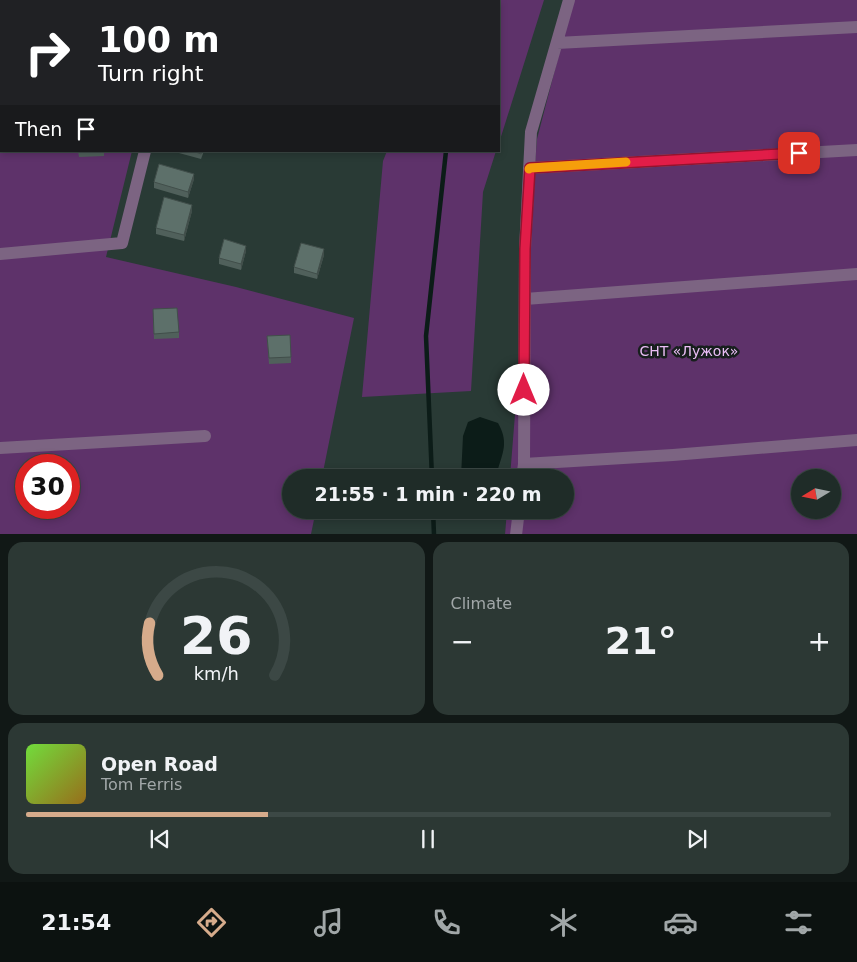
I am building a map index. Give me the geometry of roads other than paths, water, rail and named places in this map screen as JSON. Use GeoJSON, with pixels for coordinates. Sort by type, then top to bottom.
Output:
{"type":"FeatureCollection","features":[{"type":"Feature","properties":{"kind":"street"},"geometry":{"type":"LineString","coordinates":[[523,469],[525,249],[531,132],[569,0]]}},
{"type":"Feature","properties":{"kind":"street"},"geometry":{"type":"LineString","coordinates":[[557,43],[857,27]]}},
{"type":"Feature","properties":{"kind":"street"},"geometry":{"type":"LineString","coordinates":[[530,168],[857,150]]}},
{"type":"Feature","properties":{"kind":"street"},"geometry":{"type":"LineString","coordinates":[[0,254],[122,243],[146,152]]}},
{"type":"Feature","properties":{"kind":"street"},"geometry":{"type":"LineString","coordinates":[[525,299],[857,274]]}},
{"type":"Feature","properties":{"kind":"street"},"geometry":{"type":"LineString","coordinates":[[0,448],[205,436]]}},
{"type":"Feature","properties":{"kind":"street"},"geometry":{"type":"LineString","coordinates":[[524,464],[673,455],[857,440]]}},
{"type":"Feature","properties":{"kind":"street"},"geometry":{"type":"LineString","coordinates":[[516,534],[518,519]]}},
{"type":"Feature","properties":{"kind":"waterway"},"geometry":{"type":"LineString","coordinates":[[432,469],[426,336],[446,152]]}},
{"type":"Feature","properties":{"kind":"waterway"},"geometry":{"type":"LineString","coordinates":[[433,519],[434,534]]}},
{"type":"Feature","properties":{"kind":"park label","name":"СНТ «Лужок»"},"geometry":{"type":"Point","coordinates":[689,351]}}]}
